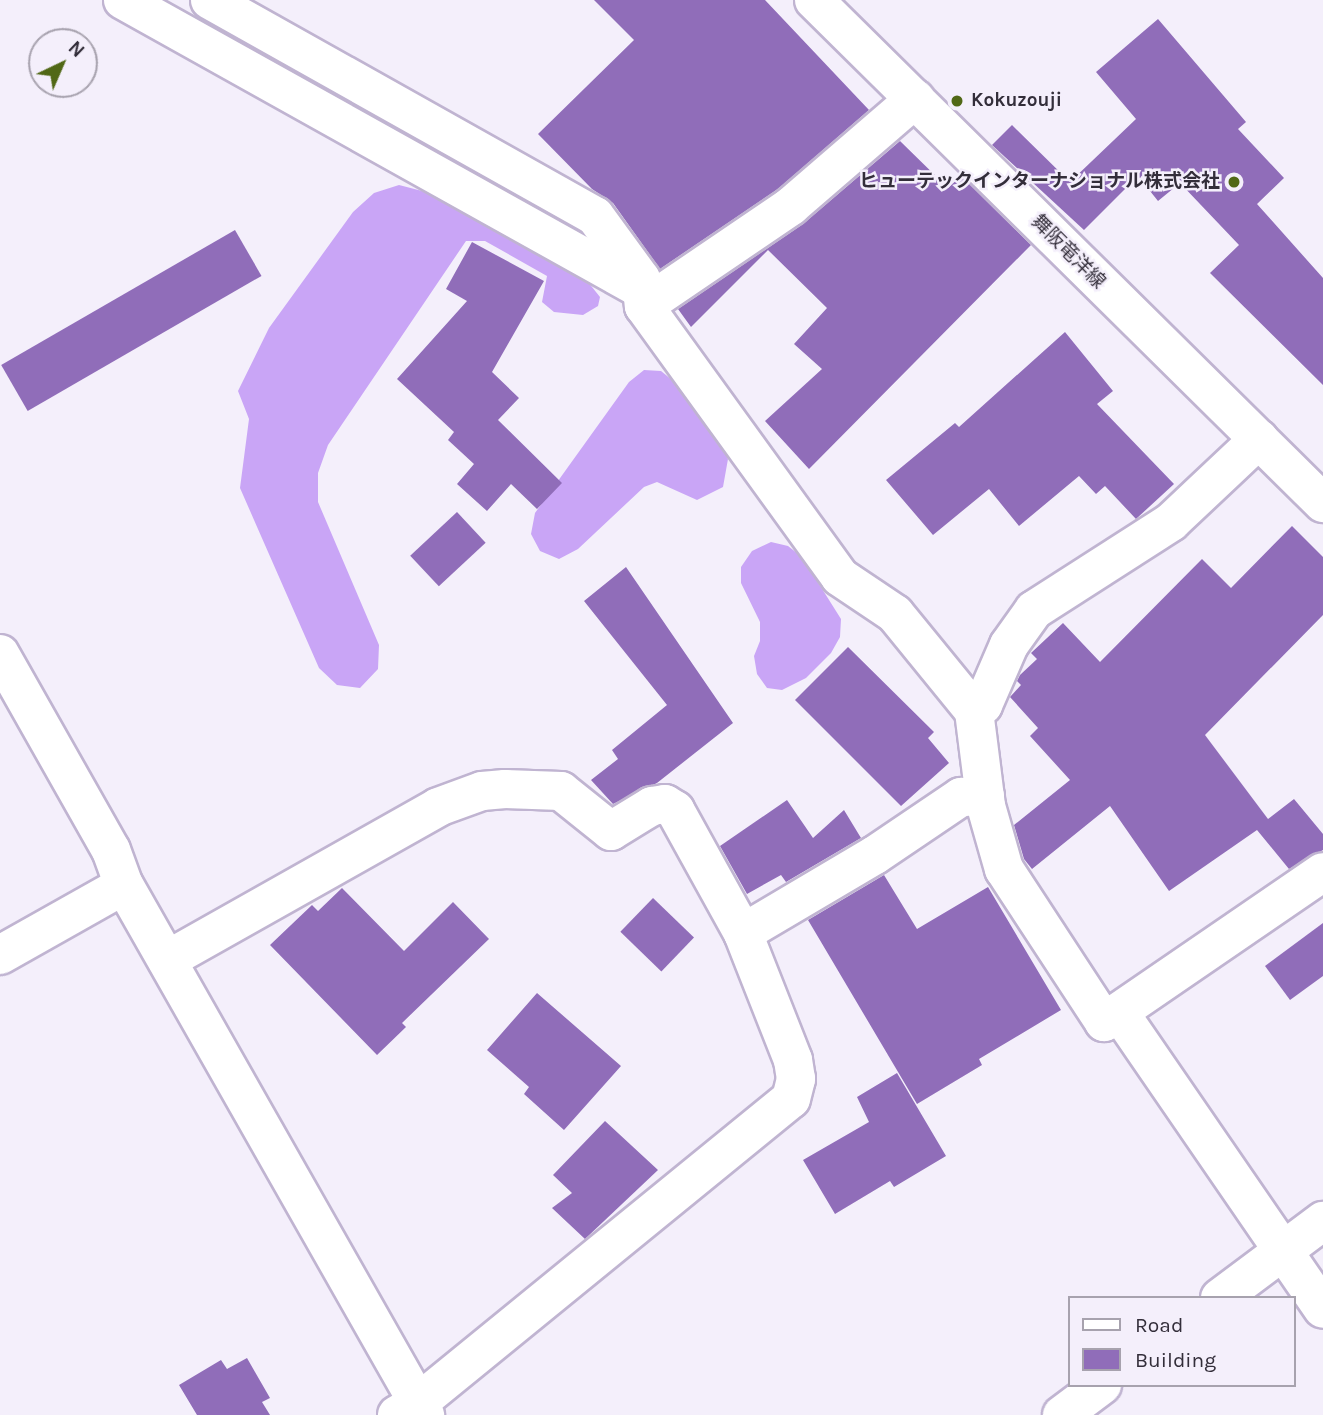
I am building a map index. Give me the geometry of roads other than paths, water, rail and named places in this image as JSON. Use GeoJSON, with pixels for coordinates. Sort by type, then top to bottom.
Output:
{"type":"FeatureCollection","features":[{"type":"Feature","properties":{"kind":"street"},"geometry":{"type":"LineString","coordinates":[[123,0],[642,298],[840,577],[895,614],[974,711],[992,838],[1019,897],[1104,1022],[1323,872]]}},
{"type":"Feature","properties":{"kind":"street"},"geometry":{"type":"LineString","coordinates":[[210,0],[595,216],[641,279],[642,298]]}},
{"type":"Feature","properties":{"kind":"street","name":"舞阪竜洋線"},"geometry":{"type":"LineString","coordinates":[[814,0],[1323,503]]}},
{"type":"Feature","properties":{"kind":"street"},"geometry":{"type":"LineString","coordinates":[[642,298],[791,206],[890,126],[915,99]]}},
{"type":"Feature","properties":{"kind":"street"},"geometry":{"type":"LineString","coordinates":[[974,711],[983,705],[1009,645],[1034,610],[1171,522],[1259,439]]}},
{"type":"Feature","properties":{"kind":"street"},"geometry":{"type":"LineString","coordinates":[[0,654],[111,850],[124,885],[413,1411],[791,1099],[796,1079],[793,1060],[743,933],[675,810],[665,804],[652,806],[611,831],[561,791],[482,791],[438,807],[167,960]]}},
{"type":"Feature","properties":{"kind":"street"},"geometry":{"type":"LineString","coordinates":[[743,933],[961,797],[985,796]]}},
{"type":"Feature","properties":{"kind":"street"},"geometry":{"type":"LineString","coordinates":[[0,955],[124,885]]}},
{"type":"Feature","properties":{"kind":"street"},"geometry":{"type":"LineString","coordinates":[[1119,1012],[1323,1309]]}},
{"type":"Feature","properties":{"kind":"street"},"geometry":{"type":"LineString","coordinates":[[1223,1296],[1323,1221]]}},
{"type":"Feature","properties":{"kind":"street"},"geometry":{"type":"LineString","coordinates":[[1062,1415],[1099,1387]]}},
{"type":"Feature","properties":{"kind":"place","name":"Kokuzouji"},"geometry":{"type":"Point","coordinates":[957,101]}},
{"type":"Feature","properties":{"kind":"place","name":"ヒューテックインターナショナル株式会社"},"geometry":{"type":"Point","coordinates":[1234,182]}}]}
